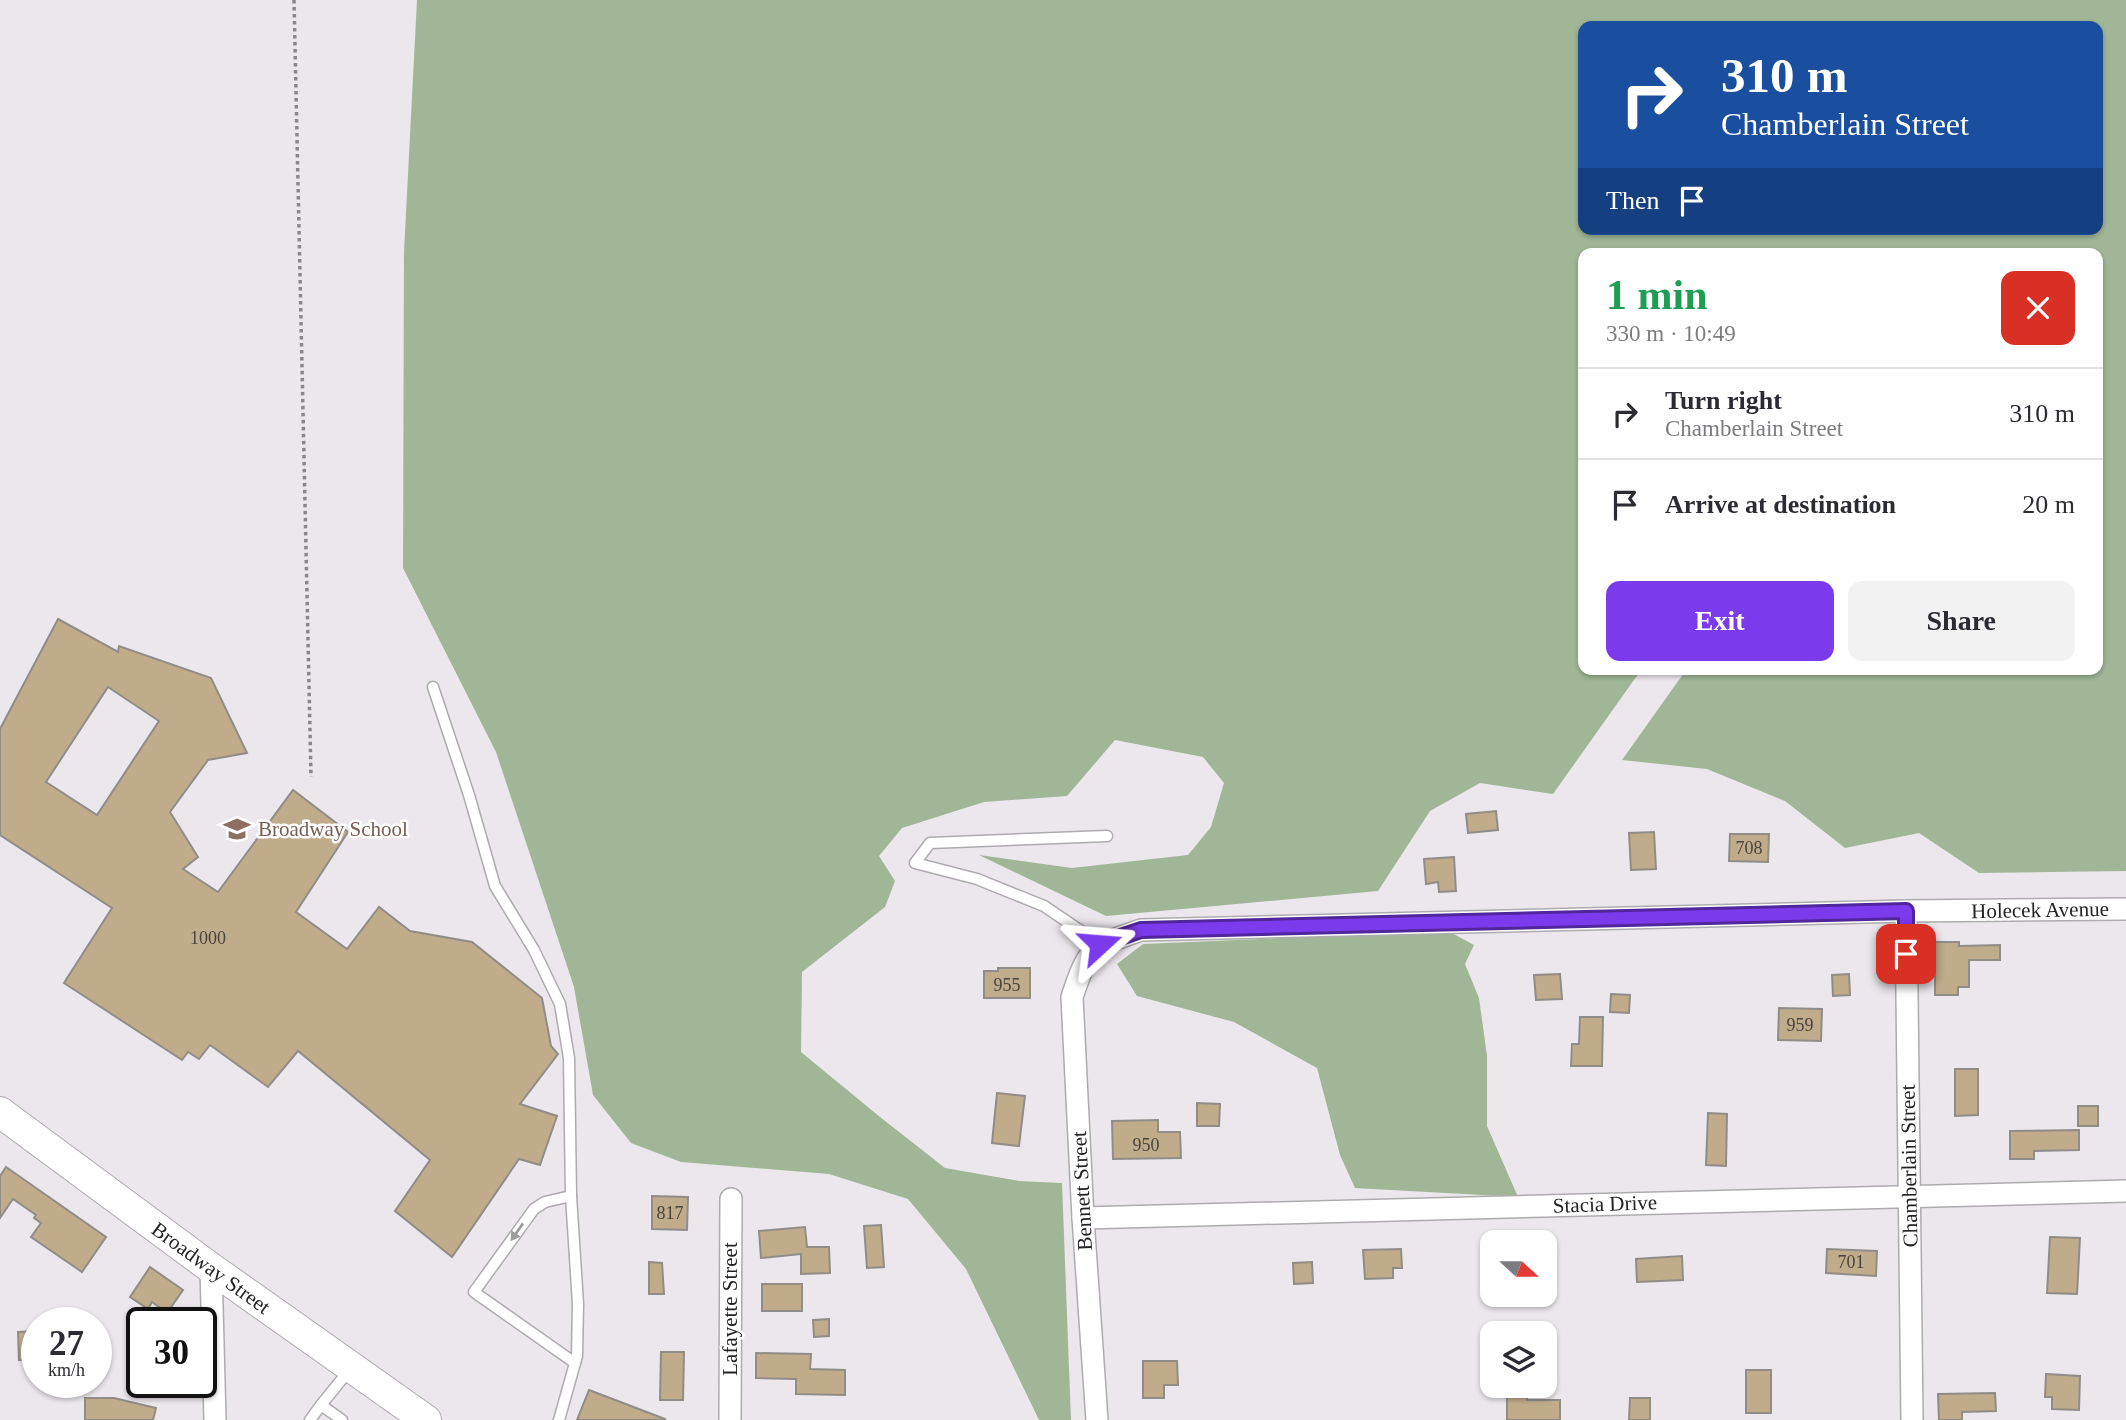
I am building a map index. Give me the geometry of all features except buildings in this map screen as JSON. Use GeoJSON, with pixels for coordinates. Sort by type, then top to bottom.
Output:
{"type":"FeatureCollection","features":[{"type":"Feature","properties":{"kind":"street","name":"Holecek Avenue"},"geometry":{"type":"LineString","coordinates":[[1100,944],[1141,930],[1906,911],[2126,909]]}},
{"type":"Feature","properties":{"kind":"street","name":"Chamberlain Street"},"geometry":{"type":"LineString","coordinates":[[1906,911],[1912,1420]]}},
{"type":"Feature","properties":{"kind":"street","name":"Bennett Street"},"geometry":{"type":"LineString","coordinates":[[1097,1420],[1072,997],[1083,964],[1100,944]]}},
{"type":"Feature","properties":{"kind":"street","name":"Broadway Street"},"geometry":{"type":"LineString","coordinates":[[0,1112],[211,1268],[426,1420]]}},
{"type":"Feature","properties":{"kind":"street","name":"Stacia Drive"},"geometry":{"type":"LineString","coordinates":[[1083,1218],[2126,1191]]}},
{"type":"Feature","properties":{"kind":"street","name":"Lafayette Street"},"geometry":{"type":"LineString","coordinates":[[730,1420],[731,1199]]}},
{"type":"Feature","properties":{"kind":"street"},"geometry":{"type":"LineString","coordinates":[[211,1268],[215,1420]]}},
{"type":"Feature","properties":{"kind":"lane"},"geometry":{"type":"LineString","coordinates":[[433,687],[469,795],[495,886],[534,950],[560,1004],[569,1058],[571,1196],[578,1304],[575,1363],[559,1420]]}},
{"type":"Feature","properties":{"kind":"lane"},"geometry":{"type":"LineString","coordinates":[[1100,944],[1044,906],[977,879],[915,863],[930,843],[1107,836]]}},
{"type":"Feature","properties":{"kind":"lane"},"geometry":{"type":"LineString","coordinates":[[571,1196],[545,1202],[534,1209],[474,1292],[575,1363]]}},
{"type":"Feature","properties":{"kind":"lane"},"geometry":{"type":"LineString","coordinates":[[310,1420],[351,1368]]}},
{"type":"Feature","properties":{"kind":"lane"},"geometry":{"type":"LineString","coordinates":[[321,1405],[342,1420]]}},
{"type":"Feature","properties":{"kind":"path"},"geometry":{"type":"LineString","coordinates":[[293,0],[310,777]]}},
{"type":"Feature","properties":{"kind":"green space"},"geometry":{"type":"Polygon","coordinates":[[[417,0],[2126,0],[2126,871],[1979,873],[1919,833],[1845,848],[1785,801],[1707,769],[1622,760],[1682,675],[2103,675],[2103,248],[1578,248],[1578,675],[1637,675],[1553,794],[1480,783],[1430,811],[1378,891],[1106,916],[979,855],[1072,868],[1188,855],[1211,827],[1224,783],[1203,757],[1115,740],[1067,796],[984,802],[902,828],[879,856],[895,881],[885,907],[802,972],[801,1052],[880,1117],[945,1168],[1019,1181],[1062,1183],[1071,1420],[1039,1420],[966,1269],[908,1199],[829,1174],[681,1162],[631,1143],[593,1095],[574,987],[496,752],[403,568],[404,252],[417,0]]]}},
{"type":"Feature","properties":{"kind":"green space"},"geometry":{"type":"Polygon","coordinates":[[[1448,931],[1474,945],[1465,964],[1479,998],[1487,1056],[1487,1126],[1518,1197],[1355,1188],[1340,1155],[1317,1068],[1234,1022],[1137,996],[1117,964],[1143,944],[1448,931]]]}},
{"type":"Feature","properties":{"kind":"place","name":"Broadway School"},"geometry":{"type":"Point","coordinates":[237,829]}},
{"type":"Feature","properties":{"kind":"route"},"geometry":{"type":"LineString","coordinates":[[1100,944],[1141,930],[1906,911],[1906,954]]}}]}
